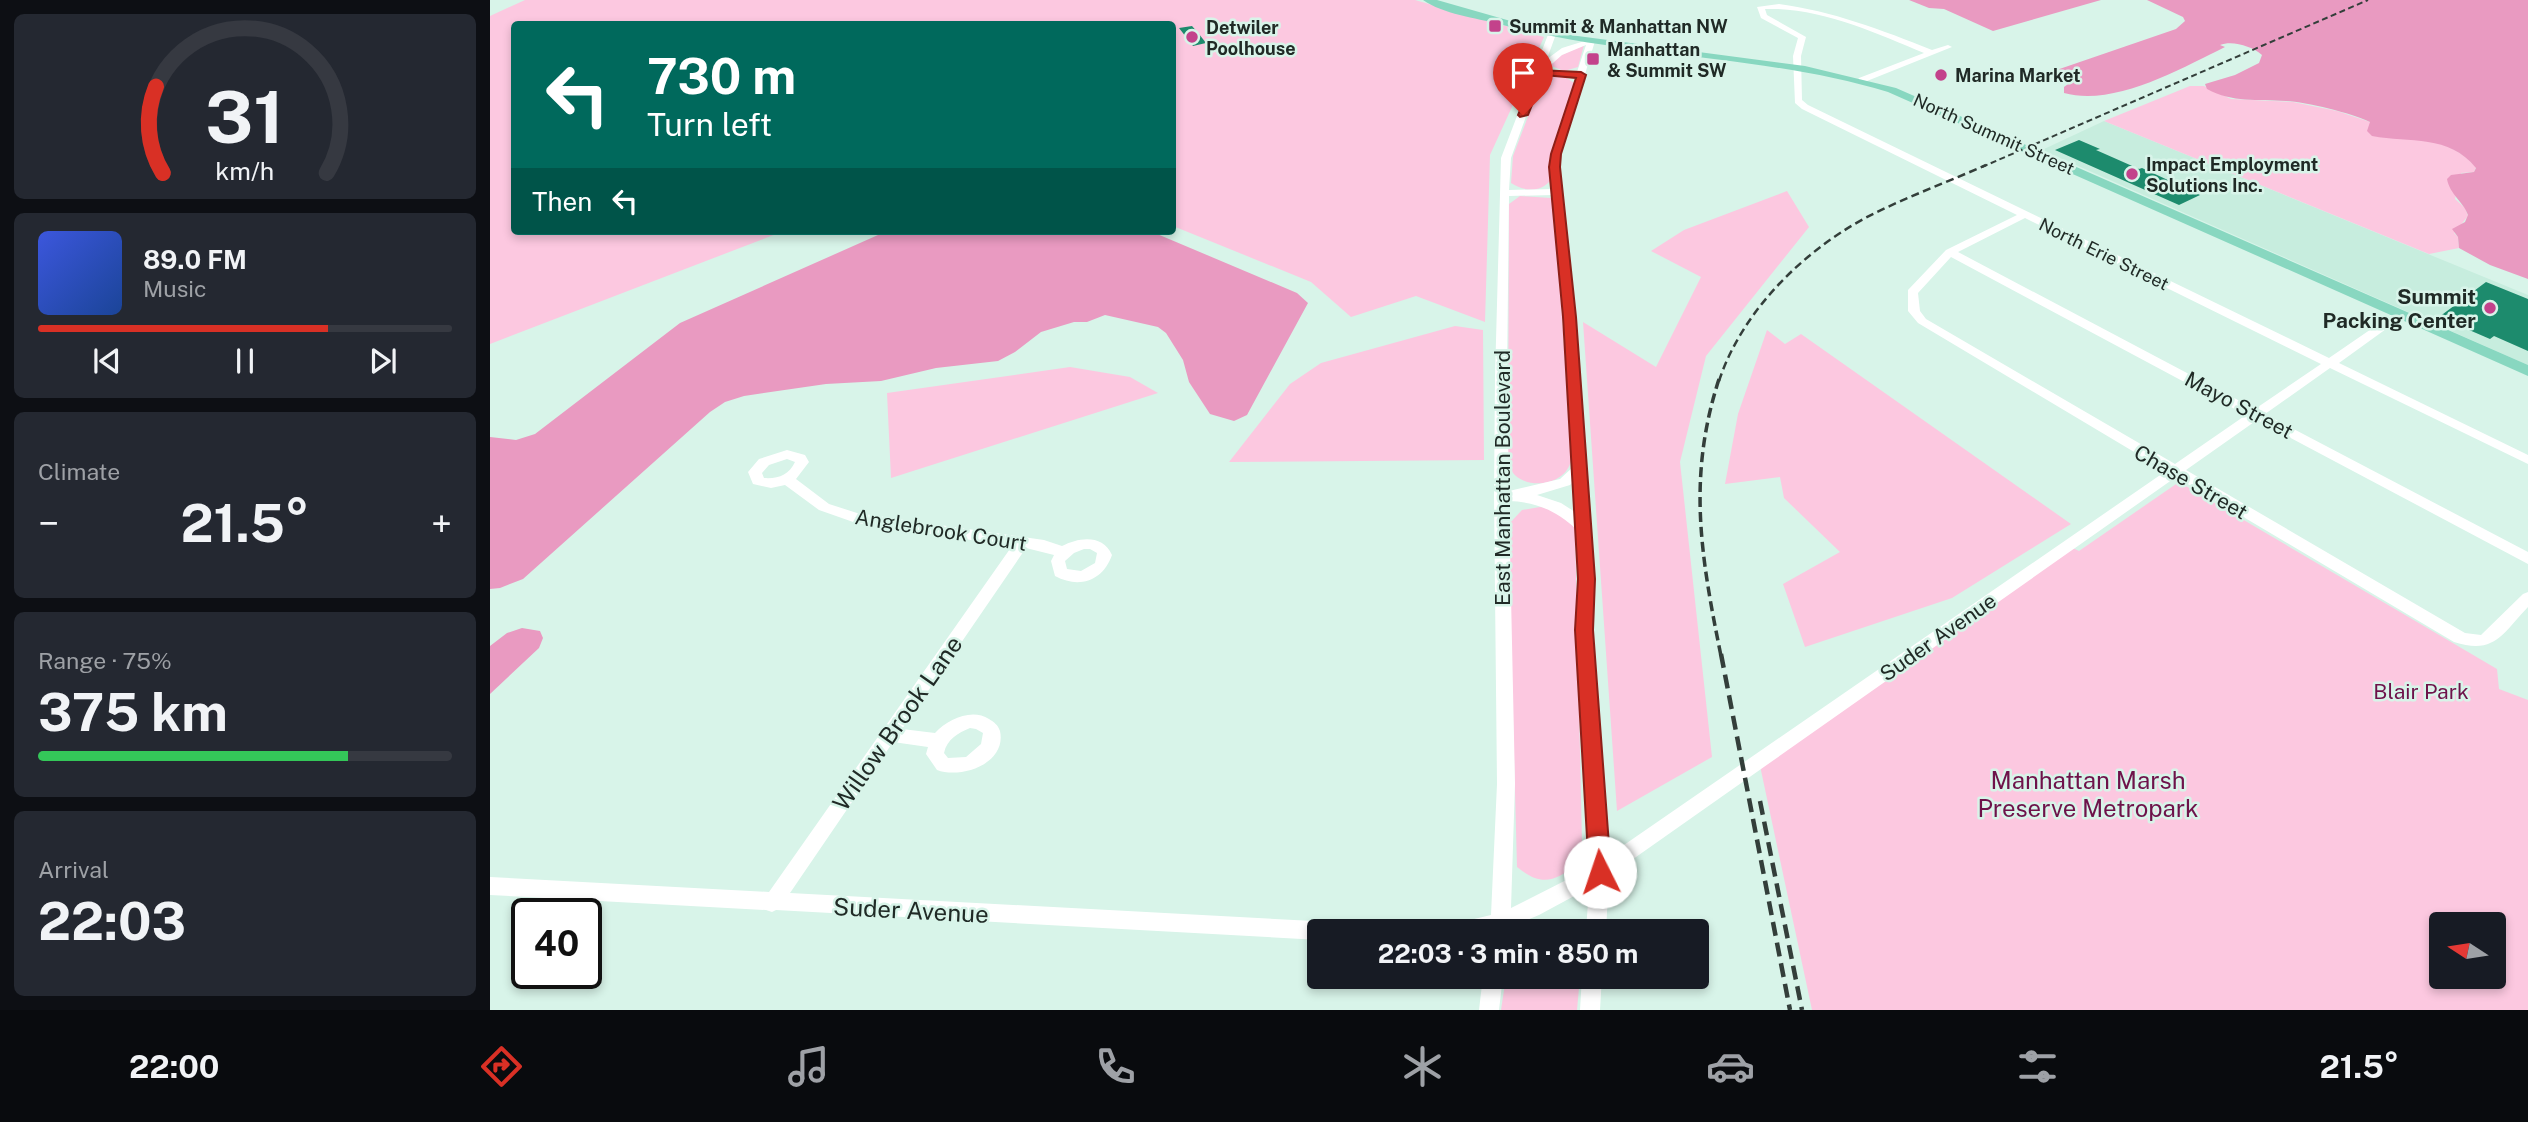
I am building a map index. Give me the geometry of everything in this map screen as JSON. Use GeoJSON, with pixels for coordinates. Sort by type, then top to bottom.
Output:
{"type":"FeatureCollection","features":[{"type":"Feature","properties":{"kind":"main road","name":"North Summit Street"},"geometry":{"type":"LineString","coordinates":[[1429,0],[1489,19],[1552,34],[1798,67],[1861,80],[1917,99],[2528,371]]}},
{"type":"Feature","properties":{"kind":"street","name":"North Erie Street"},"geometry":{"type":"LineString","coordinates":[[1931,53],[1828,10],[1770,5],[1760,7],[1761,13],[1802,37],[1798,67],[1798,101],[1805,107],[2528,460]]}},
{"type":"Feature","properties":{"kind":"street","name":"East Manhattan Boulevard"},"geometry":{"type":"LineString","coordinates":[[1501,919],[1506,742],[1501,310],[1506,158],[1552,34]]}},
{"type":"Feature","properties":{"kind":"street"},"geometry":{"type":"LineString","coordinates":[[1540,72],[1556,54],[1591,41]]}},
{"type":"Feature","properties":{"kind":"street"},"geometry":{"type":"LineString","coordinates":[[1591,41],[1555,159],[1587,579],[1584,630],[1600,872],[1597,919]]}},
{"type":"Feature","properties":{"kind":"street"},"geometry":{"type":"LineString","coordinates":[[1861,80],[1948,47]]}},
{"type":"Feature","properties":{"kind":"street"},"geometry":{"type":"LineString","coordinates":[[1540,72],[1581,75]]}},
{"type":"Feature","properties":{"kind":"street"},"geometry":{"type":"LineString","coordinates":[[1504,193],[1557,192]]}},
{"type":"Feature","properties":{"kind":"street"},"geometry":{"type":"LineString","coordinates":[[1950,252],[2024,215]]}},
{"type":"Feature","properties":{"kind":"street","name":"Chase Street"},"geometry":{"type":"LineString","coordinates":[[1950,252],[1916,286],[1911,298],[1914,311],[1932,328],[2449,632],[2474,642],[2488,639],[2528,598]]}},
{"type":"Feature","properties":{"kind":"street","name":"Mayo Street"},"geometry":{"type":"LineString","coordinates":[[1950,252],[2528,559]]}},
{"type":"Feature","properties":{"kind":"street","name":"Suder Avenue"},"geometry":{"type":"LineString","coordinates":[[1513,919],[1600,872],[2400,314]]}},
{"type":"Feature","properties":{"kind":"street"},"geometry":{"type":"LineString","coordinates":[[1502,496],[1520,495],[1565,482],[1579,469]]}},
{"type":"Feature","properties":{"kind":"street","name":"Anglebrook Court"},"geometry":{"type":"LineString","coordinates":[[787,479],[824,507],[856,518],[1022,542],[1050,547],[1064,553]]}},
{"type":"Feature","properties":{"kind":"street"},"geometry":{"type":"LineString","coordinates":[[1520,495],[1569,512],[1583,527]]}},
{"type":"Feature","properties":{"kind":"street","name":"Willow Brook Lane"},"geometry":{"type":"LineString","coordinates":[[772,902],[1022,542]]}},
{"type":"Feature","properties":{"kind":"street"},"geometry":{"type":"LineString","coordinates":[[889,734],[939,741]]}},
{"type":"Feature","properties":{"kind":"street","name":"Suder Avenue"},"geometry":{"type":"LineString","coordinates":[[490,886],[1307,930]]}},
{"type":"Feature","properties":{"kind":"street"},"geometry":{"type":"LineString","coordinates":[[1489,1010],[1491,989]]}},
{"type":"Feature","properties":{"kind":"street"},"geometry":{"type":"LineString","coordinates":[[1590,1010],[1591,989]]}},
{"type":"Feature","properties":{"kind":"shaded area"},"geometry":{"type":"Polygon","coordinates":[[[1909,0],[2101,0],[1993,31],[1944,9],[1929,8],[1909,0]]]}},
{"type":"Feature","properties":{"kind":"shaded area"},"geometry":{"type":"Polygon","coordinates":[[[2147,0],[2528,0],[2528,279],[2490,265],[2459,248],[2458,237],[2452,229],[2465,222],[2468,215],[2447,179],[2451,175],[2474,172],[2476,168],[2454,150],[2428,142],[2372,136],[2367,131],[2370,122],[2329,109],[2295,102],[2245,100],[2207,89],[2205,84],[2235,75],[2259,63],[2262,55],[2247,47],[2230,43],[2220,45],[2225,47],[2167,75],[2146,84],[2104,95],[2064,93],[2064,87],[2075,79],[2054,81],[2042,75],[2176,29],[2185,21],[2183,17],[2147,0]]]}},
{"type":"Feature","properties":{"kind":"shaded area"},"geometry":{"type":"Polygon","coordinates":[[[2104,121],[2528,295],[2528,365],[2042,150],[2104,121]]]}},
{"type":"Feature","properties":{"kind":"shaded area"},"geometry":{"type":"Polygon","coordinates":[[[878,235],[1159,235],[1297,293],[1308,303],[1247,415],[1234,421],[1210,414],[1189,382],[1183,360],[1166,333],[1158,327],[1105,315],[1087,322],[1074,322],[1041,332],[998,361],[936,368],[881,381],[826,384],[744,396],[725,402],[710,412],[523,579],[490,589],[490,437],[516,440],[535,434],[680,323],[878,235]]]}},
{"type":"Feature","properties":{"kind":"shaded area"},"geometry":{"type":"Polygon","coordinates":[[[522,628],[540,631],[543,638],[539,648],[490,694],[490,646],[507,633],[522,628]]]}},
{"type":"Feature","properties":{"kind":"green space"},"geometry":{"type":"Polygon","coordinates":[[[525,0],[1415,0],[1544,37],[1490,155],[1485,322],[1416,296],[1351,317],[1311,282],[1176,227],[1176,21],[511,21],[511,235],[774,235],[490,344],[490,16],[525,0]]]}},
{"type":"Feature","properties":{"kind":"green space"},"geometry":{"type":"Polygon","coordinates":[[[1584,45],[1578,67],[1564,71],[1549,65],[1555,58],[1584,45]]]}},
{"type":"Feature","properties":{"kind":"green space"},"geometry":{"type":"Polygon","coordinates":[[[1550,76],[1565,77],[1574,83],[1549,160],[1550,181],[1536,189],[1521,188],[1511,183],[1513,156],[1541,82],[1550,76]]]}},
{"type":"Feature","properties":{"kind":"green space"},"geometry":{"type":"Polygon","coordinates":[[[2190,86],[2204,86],[2231,99],[2293,102],[2337,111],[2370,122],[2377,137],[2431,141],[2455,150],[2476,167],[2474,172],[2461,173],[2455,199],[2465,208],[2468,216],[2454,233],[2458,237],[2459,248],[2429,254],[2104,121],[2190,86]]]}},
{"type":"Feature","properties":{"kind":"green space"},"geometry":{"type":"Polygon","coordinates":[[[1787,191],[1809,227],[1706,356],[1680,462],[1712,757],[1617,811],[1583,322],[1656,367],[1701,277],[1651,251],[1684,230],[1787,191]]]}},
{"type":"Feature","properties":{"kind":"green space"},"geometry":{"type":"Polygon","coordinates":[[[1520,196],[1551,198],[1556,217],[1571,460],[1560,477],[1540,483],[1520,479],[1508,463],[1509,204],[1520,196]]]}},
{"type":"Feature","properties":{"kind":"green space"},"geometry":{"type":"Polygon","coordinates":[[[1455,326],[1483,330],[1484,460],[1229,462],[1290,384],[1321,363],[1455,326]]]}},
{"type":"Feature","properties":{"kind":"green space"},"geometry":{"type":"Polygon","coordinates":[[[1767,330],[1785,344],[1801,334],[2071,524],[1952,598],[1805,647],[1783,584],[1840,552],[1784,498],[1780,477],[1725,484],[1738,414],[1767,330]]]}},
{"type":"Feature","properties":{"kind":"green space"},"geometry":{"type":"Polygon","coordinates":[[[1070,367],[1130,377],[1158,393],[891,478],[887,393],[1070,367]]]}},
{"type":"Feature","properties":{"kind":"green space","name":"Manhattan Marsh Preserve Metropark"},"geometry":{"type":"Polygon","coordinates":[[[2179,482],[2497,669],[2499,689],[2528,700],[2528,1010],[1812,1010],[1759,761],[2069,546],[2079,551],[2179,482]]]}},
{"type":"Feature","properties":{"kind":"green space"},"geometry":{"type":"Polygon","coordinates":[[[1540,507],[1560,514],[1569,520],[1575,529],[1582,842],[1578,863],[1548,880],[1533,877],[1517,867],[1508,530],[1509,524],[1522,510],[1540,507]]]}},
{"type":"Feature","properties":{"kind":"green space"},"geometry":{"type":"Polygon","coordinates":[[[1504,989],[1579,989],[1577,1010],[1501,1010],[1504,989]]]}},
{"type":"Feature","properties":{"kind":"building","name":"Detwiler Poolhouse"},"geometry":{"type":"Polygon","coordinates":[[[1192,26],[1206,43],[1193,46],[1179,28],[1192,26]]]}},
{"type":"Feature","properties":{"kind":"building","name":"Impact Employment Solutions Inc."},"geometry":{"type":"Polygon","coordinates":[[[2079,140],[2200,195],[2179,205],[2055,150],[2079,140]]]}},
{"type":"Feature","properties":{"kind":"building","name":"Summit Packing Center"},"geometry":{"type":"Polygon","coordinates":[[[2486,282],[2528,299],[2528,351],[2494,336],[2490,339],[2439,317],[2486,282]]]}},
{"type":"Feature","properties":{"kind":"railway"},"geometry":{"type":"LineString","coordinates":[[1982,167],[2368,0]]}},
{"type":"Feature","properties":{"kind":"railway"},"geometry":{"type":"LineString","coordinates":[[1719,381],[1744,328],[1781,282],[1803,261],[1827,242],[1877,212],[1986,165]]}},
{"type":"Feature","properties":{"kind":"railway"},"geometry":{"type":"LineString","coordinates":[[1719,379],[1703,450],[1700,518],[1708,585],[1721,656]]}},
{"type":"Feature","properties":{"kind":"railway"},"geometry":{"type":"LineString","coordinates":[[1721,654],[1790,1010]]}},
{"type":"Feature","properties":{"kind":"railway"},"geometry":{"type":"LineString","coordinates":[[1760,801],[1802,1010]]}},
{"type":"Feature","properties":{"kind":"place","name":"Summit & Manhattan NW"},"geometry":{"type":"Point","coordinates":[1495,26]}},
{"type":"Feature","properties":{"kind":"place","name":"Detwiler Poolhouse"},"geometry":{"type":"Point","coordinates":[1192,37]}},
{"type":"Feature","properties":{"kind":"place","name":"Manhattan & Summit SW"},"geometry":{"type":"Point","coordinates":[1593,59]}},
{"type":"Feature","properties":{"kind":"place","name":"Marina Market"},"geometry":{"type":"Point","coordinates":[1941,75]}},
{"type":"Feature","properties":{"kind":"place","name":"Impact Employment Solutions Inc."},"geometry":{"type":"Point","coordinates":[2132,174]}},
{"type":"Feature","properties":{"kind":"place","name":"Summit Packing Center"},"geometry":{"type":"Point","coordinates":[2490,308]}},
{"type":"Feature","properties":{"kind":"route"},"geometry":{"type":"LineString","coordinates":[[1523,115],[1540,72],[1581,75],[1556,154],[1555,167],[1569,317],[1587,579],[1584,630],[1600,872]]}},
{"type":"Feature","properties":{"kind":"park label","name":"Blair Park"},"geometry":{"type":"Point","coordinates":[2421,691]}}]}
